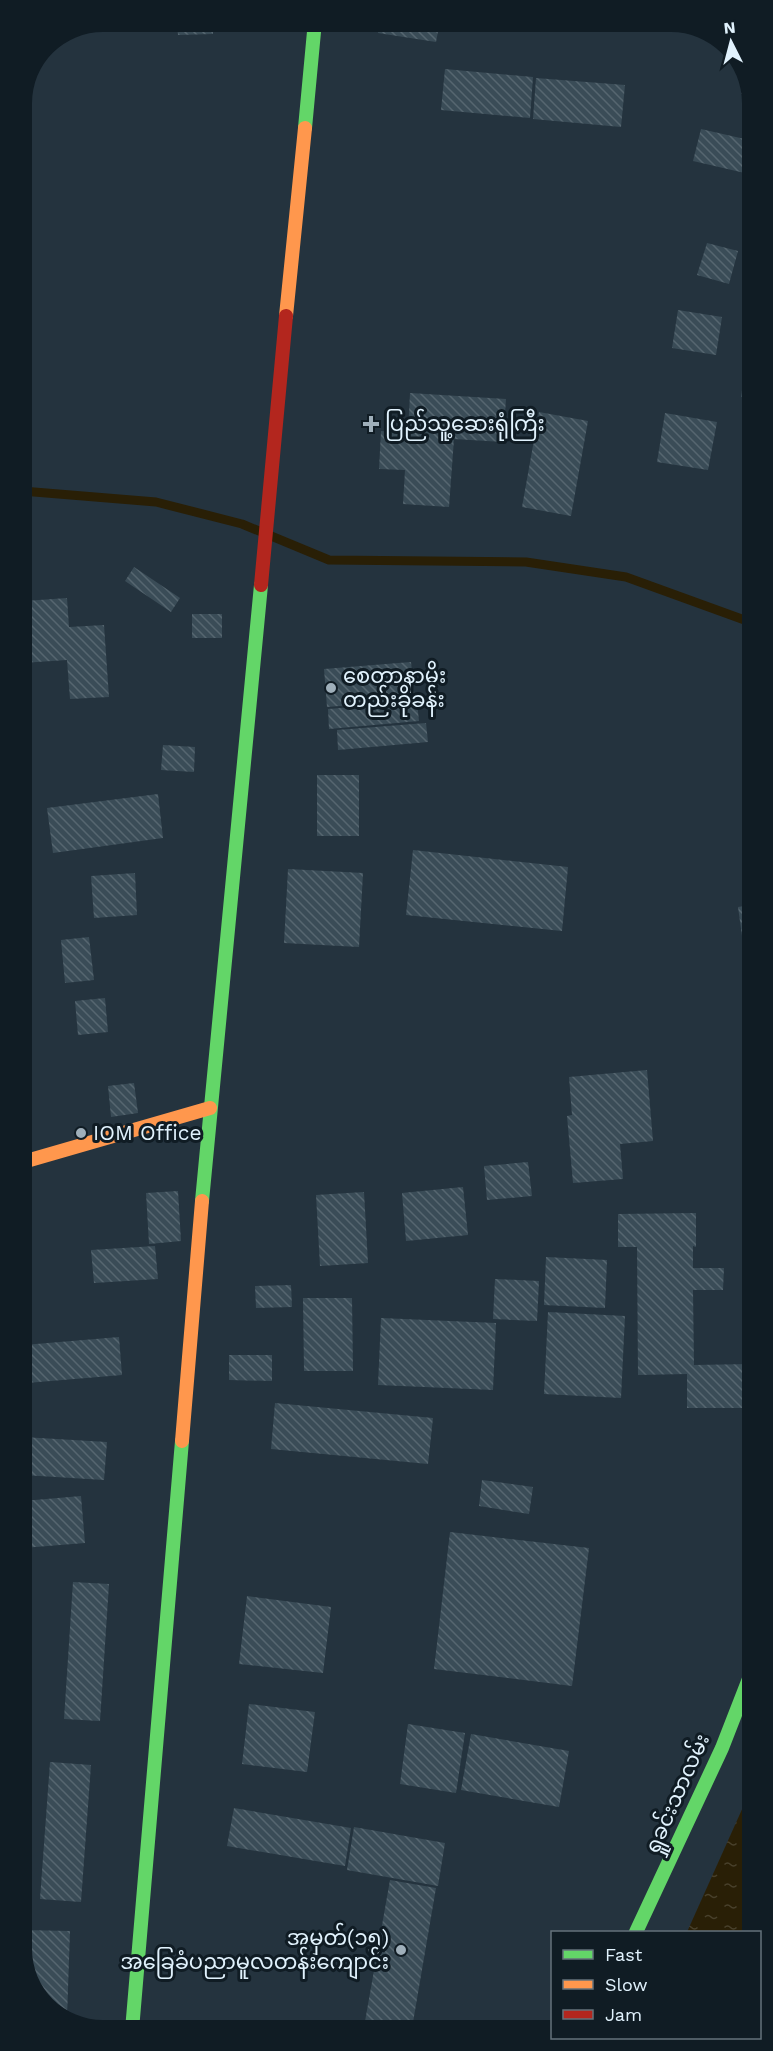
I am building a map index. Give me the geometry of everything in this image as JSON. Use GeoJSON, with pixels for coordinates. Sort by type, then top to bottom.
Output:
{"type":"FeatureCollection","features":[{"type":"Feature","properties":{"kind":"street"},"geometry":{"type":"LineString","coordinates":[[133,2019],[210,1108],[314,32]]}},
{"type":"Feature","properties":{"kind":"street"},"geometry":{"type":"LineString","coordinates":[[32,1159],[210,1108]]}},
{"type":"Feature","properties":{"kind":"street","name":"ရှုခင်းသာလမ်း"},"geometry":{"type":"LineString","coordinates":[[636,1931],[722,1748],[742,1697]]}},
{"type":"Feature","properties":{"kind":"water"},"geometry":{"type":"Polygon","coordinates":[[[742,1809],[742,1931],[687,1931],[742,1809]]]}},
{"type":"Feature","properties":{"kind":"building"},"geometry":{"type":"Polygon","coordinates":[[[178,32],[213,32],[213,34],[178,35],[178,32]]]}},
{"type":"Feature","properties":{"kind":"building"},"geometry":{"type":"Polygon","coordinates":[[[378,32],[438,32],[436,42],[378,32]]]}},
{"type":"Feature","properties":{"kind":"building"},"geometry":{"type":"Polygon","coordinates":[[[445,69],[533,77],[530,118],[441,110],[445,69]]]}},
{"type":"Feature","properties":{"kind":"building"},"geometry":{"type":"Polygon","coordinates":[[[536,78],[625,85],[621,127],[533,119],[536,78]]]}},
{"type":"Feature","properties":{"kind":"building"},"geometry":{"type":"Polygon","coordinates":[[[701,129],[742,138],[742,172],[693,161],[701,129]]]}},
{"type":"Feature","properties":{"kind":"building"},"geometry":{"type":"Polygon","coordinates":[[[707,243],[738,251],[729,284],[697,275],[707,243]]]}},
{"type":"Feature","properties":{"kind":"building"},"geometry":{"type":"Polygon","coordinates":[[[678,310],[722,317],[716,355],[672,348],[678,310]]]}},
{"type":"Feature","properties":{"kind":"building"},"geometry":{"type":"Polygon","coordinates":[[[410,393],[506,399],[503,442],[454,439],[449,507],[403,504],[405,470],[379,469],[381,431],[408,433],[410,393]]]}},
{"type":"Feature","properties":{"kind":"building"},"geometry":{"type":"Polygon","coordinates":[[[539,412],[588,421],[571,516],[522,507],[539,412]]]}},
{"type":"Feature","properties":{"kind":"building"},"geometry":{"type":"Polygon","coordinates":[[[665,413],[717,422],[708,470],[657,462],[665,413]]]}},
{"type":"Feature","properties":{"kind":"building"},"geometry":{"type":"Polygon","coordinates":[[[134,567],[180,598],[171,612],[125,581],[134,567]]]}},
{"type":"Feature","properties":{"kind":"building"},"geometry":{"type":"Polygon","coordinates":[[[67,598],[69,627],[104,625],[109,697],[70,699],[67,660],[32,662],[32,600],[67,598]]]}},
{"type":"Feature","properties":{"kind":"building"},"geometry":{"type":"Polygon","coordinates":[[[192,614],[222,614],[222,638],[192,638],[192,614]]]}},
{"type":"Feature","properties":{"kind":"building"},"geometry":{"type":"Polygon","coordinates":[[[411,662],[415,700],[327,707],[324,669],[411,662]]]}},
{"type":"Feature","properties":{"kind":"building"},"geometry":{"type":"Polygon","coordinates":[[[417,702],[419,721],[329,729],[328,709],[417,702]]]}},
{"type":"Feature","properties":{"kind":"building"},"geometry":{"type":"Polygon","coordinates":[[[426,723],[428,742],[338,750],[337,730],[426,723]]]}},
{"type":"Feature","properties":{"kind":"building"},"geometry":{"type":"Polygon","coordinates":[[[163,745],[195,747],[194,772],[161,770],[163,745]]]}},
{"type":"Feature","properties":{"kind":"building"},"geometry":{"type":"Polygon","coordinates":[[[317,775],[359,775],[359,836],[317,836],[317,775]]]}},
{"type":"Feature","properties":{"kind":"building"},"geometry":{"type":"Polygon","coordinates":[[[158,794],[163,838],[53,853],[47,808],[158,794]]]}},
{"type":"Feature","properties":{"kind":"building"},"geometry":{"type":"Polygon","coordinates":[[[413,850],[568,867],[562,931],[406,915],[413,850]]]}},
{"type":"Feature","properties":{"kind":"building"},"geometry":{"type":"Polygon","coordinates":[[[288,869],[363,873],[359,947],[284,943],[288,869]]]}},
{"type":"Feature","properties":{"kind":"building"},"geometry":{"type":"Polygon","coordinates":[[[135,873],[137,915],[94,918],[91,876],[135,873]]]}},
{"type":"Feature","properties":{"kind":"building"},"geometry":{"type":"Polygon","coordinates":[[[742,906],[742,936],[738,907],[742,906]]]}},
{"type":"Feature","properties":{"kind":"building"},"geometry":{"type":"Polygon","coordinates":[[[89,937],[94,980],[65,983],[61,940],[89,937]]]}},
{"type":"Feature","properties":{"kind":"building"},"geometry":{"type":"Polygon","coordinates":[[[105,998],[108,1032],[78,1035],[75,1001],[105,998]]]}},
{"type":"Feature","properties":{"kind":"building"},"geometry":{"type":"Polygon","coordinates":[[[647,1070],[653,1141],[620,1144],[623,1179],[573,1183],[567,1116],[572,1115],[569,1077],[647,1070]]]}},
{"type":"Feature","properties":{"kind":"building"},"geometry":{"type":"Polygon","coordinates":[[[134,1083],[138,1113],[111,1117],[108,1086],[134,1083]]]}},
{"type":"Feature","properties":{"kind":"building"},"geometry":{"type":"Polygon","coordinates":[[[528,1162],[532,1196],[487,1200],[484,1166],[528,1162]]]}},
{"type":"Feature","properties":{"kind":"building"},"geometry":{"type":"Polygon","coordinates":[[[463,1187],[468,1235],[406,1241],[402,1193],[463,1187]]]}},
{"type":"Feature","properties":{"kind":"building"},"geometry":{"type":"Polygon","coordinates":[[[178,1191],[181,1241],[149,1244],[146,1193],[178,1191]]]}},
{"type":"Feature","properties":{"kind":"building"},"geometry":{"type":"Polygon","coordinates":[[[364,1192],[368,1263],[320,1266],[316,1195],[364,1192]]]}},
{"type":"Feature","properties":{"kind":"building"},"geometry":{"type":"Polygon","coordinates":[[[696,1213],[696,1247],[693,1246],[693,1268],[724,1268],[723,1290],[693,1290],[694,1365],[742,1364],[742,1408],[687,1408],[687,1374],[638,1375],[637,1247],[618,1247],[618,1214],[696,1213]]]}},
{"type":"Feature","properties":{"kind":"building"},"geometry":{"type":"Polygon","coordinates":[[[155,1246],[158,1279],[94,1283],[91,1250],[155,1246]]]}},
{"type":"Feature","properties":{"kind":"building"},"geometry":{"type":"Polygon","coordinates":[[[546,1257],[607,1260],[605,1308],[544,1305],[546,1257]]]}},
{"type":"Feature","properties":{"kind":"building"},"geometry":{"type":"Polygon","coordinates":[[[495,1279],[539,1281],[537,1321],[493,1319],[495,1279]]]}},
{"type":"Feature","properties":{"kind":"building"},"geometry":{"type":"Polygon","coordinates":[[[291,1285],[292,1307],[256,1308],[255,1286],[291,1285]]]}},
{"type":"Feature","properties":{"kind":"building"},"geometry":{"type":"Polygon","coordinates":[[[303,1298],[352,1298],[353,1371],[304,1371],[303,1298]]]}},
{"type":"Feature","properties":{"kind":"building"},"geometry":{"type":"Polygon","coordinates":[[[548,1312],[625,1316],[621,1398],[544,1394],[548,1312]]]}},
{"type":"Feature","properties":{"kind":"building"},"geometry":{"type":"Polygon","coordinates":[[[381,1318],[496,1323],[493,1390],[378,1385],[381,1318]]]}},
{"type":"Feature","properties":{"kind":"building"},"geometry":{"type":"Polygon","coordinates":[[[119,1337],[122,1375],[32,1383],[32,1344],[119,1337]]]}},
{"type":"Feature","properties":{"kind":"building"},"geometry":{"type":"Polygon","coordinates":[[[229,1355],[272,1355],[272,1381],[229,1380],[229,1355]]]}},
{"type":"Feature","properties":{"kind":"building"},"geometry":{"type":"Polygon","coordinates":[[[275,1403],[433,1418],[428,1464],[271,1449],[275,1403]]]}},
{"type":"Feature","properties":{"kind":"building"},"geometry":{"type":"Polygon","coordinates":[[[32,1438],[107,1442],[104,1480],[32,1476],[32,1438]]]}},
{"type":"Feature","properties":{"kind":"building"},"geometry":{"type":"Polygon","coordinates":[[[482,1480],[533,1487],[529,1514],[479,1506],[482,1480]]]}},
{"type":"Feature","properties":{"kind":"building"},"geometry":{"type":"Polygon","coordinates":[[[81,1496],[85,1543],[32,1547],[32,1500],[81,1496]]]}},
{"type":"Feature","properties":{"kind":"building"},"geometry":{"type":"Polygon","coordinates":[[[450,1532],[589,1548],[572,1686],[434,1669],[450,1532]]]}},
{"type":"Feature","properties":{"kind":"building"},"geometry":{"type":"Polygon","coordinates":[[[73,1582],[109,1584],[100,1721],[64,1719],[73,1582]]]}},
{"type":"Feature","properties":{"kind":"building"},"geometry":{"type":"Polygon","coordinates":[[[247,1596],[331,1607],[323,1673],[239,1664],[247,1596]]]}},
{"type":"Feature","properties":{"kind":"building"},"geometry":{"type":"Polygon","coordinates":[[[249,1704],[315,1712],[307,1772],[242,1764],[249,1704]]]}},
{"type":"Feature","properties":{"kind":"building"},"geometry":{"type":"Polygon","coordinates":[[[408,1724],[465,1733],[456,1793],[400,1784],[408,1724]]]}},
{"type":"Feature","properties":{"kind":"building"},"geometry":{"type":"Polygon","coordinates":[[[471,1734],[569,1751],[559,1807],[461,1790],[471,1734]]]}},
{"type":"Feature","properties":{"kind":"building"},"geometry":{"type":"Polygon","coordinates":[[[50,1762],[91,1765],[81,1902],[40,1899],[50,1762]]]}},
{"type":"Feature","properties":{"kind":"building"},"geometry":{"type":"Polygon","coordinates":[[[234,1808],[351,1828],[345,1866],[227,1846],[234,1808]]]}},
{"type":"Feature","properties":{"kind":"building"},"geometry":{"type":"Polygon","coordinates":[[[354,1827],[445,1843],[438,1886],[347,1870],[354,1827]]]}},
{"type":"Feature","properties":{"kind":"building"},"geometry":{"type":"Polygon","coordinates":[[[390,1880],[436,1888],[413,2020],[365,2019],[390,1880]]]}},
{"type":"Feature","properties":{"kind":"building"},"geometry":{"type":"Polygon","coordinates":[[[32,1930],[70,1931],[67,2010],[49,1995],[37,1976],[32,1958],[32,1930]]]}},
{"type":"Feature","properties":{"kind":"waterway"},"geometry":{"type":"LineString","coordinates":[[32,492],[156,502],[242,524],[329,560],[526,562],[626,577],[742,619]]}},
{"type":"Feature","properties":{"kind":"traffic: fast"},"geometry":{"type":"LineString","coordinates":[[305,128],[314,32]]}},
{"type":"Feature","properties":{"kind":"traffic: fast"},"geometry":{"type":"LineString","coordinates":[[202,1201],[261,585]]}},
{"type":"Feature","properties":{"kind":"traffic: fast"},"geometry":{"type":"LineString","coordinates":[[133,2019],[182,1441]]}},
{"type":"Feature","properties":{"kind":"traffic: fast"},"geometry":{"type":"LineString","coordinates":[[636,1931],[722,1748],[742,1697]]}},
{"type":"Feature","properties":{"kind":"traffic: slow"},"geometry":{"type":"LineString","coordinates":[[286,316],[305,128]]}},
{"type":"Feature","properties":{"kind":"traffic: slow"},"geometry":{"type":"LineString","coordinates":[[32,1159],[210,1108]]}},
{"type":"Feature","properties":{"kind":"traffic: slow"},"geometry":{"type":"LineString","coordinates":[[182,1441],[202,1201]]}},
{"type":"Feature","properties":{"kind":"traffic: jam"},"geometry":{"type":"LineString","coordinates":[[261,585],[286,316]]}},
{"type":"Feature","properties":{"kind":"place","name":"ပြည်သူ့ဆေးရုံကြီး"},"geometry":{"type":"Point","coordinates":[371,424]}},
{"type":"Feature","properties":{"kind":"place","name":"စေတာနာမိုး တည်းခိုခန်း"},"geometry":{"type":"Point","coordinates":[331,688]}},
{"type":"Feature","properties":{"kind":"place","name":"IOM Office"},"geometry":{"type":"Point","coordinates":[81,1133]}},
{"type":"Feature","properties":{"kind":"place","name":"အမှတ်(၁၅) အခြေခံပညာမူလတန်းကျောင်း"},"geometry":{"type":"Point","coordinates":[401,1950]}}]}
